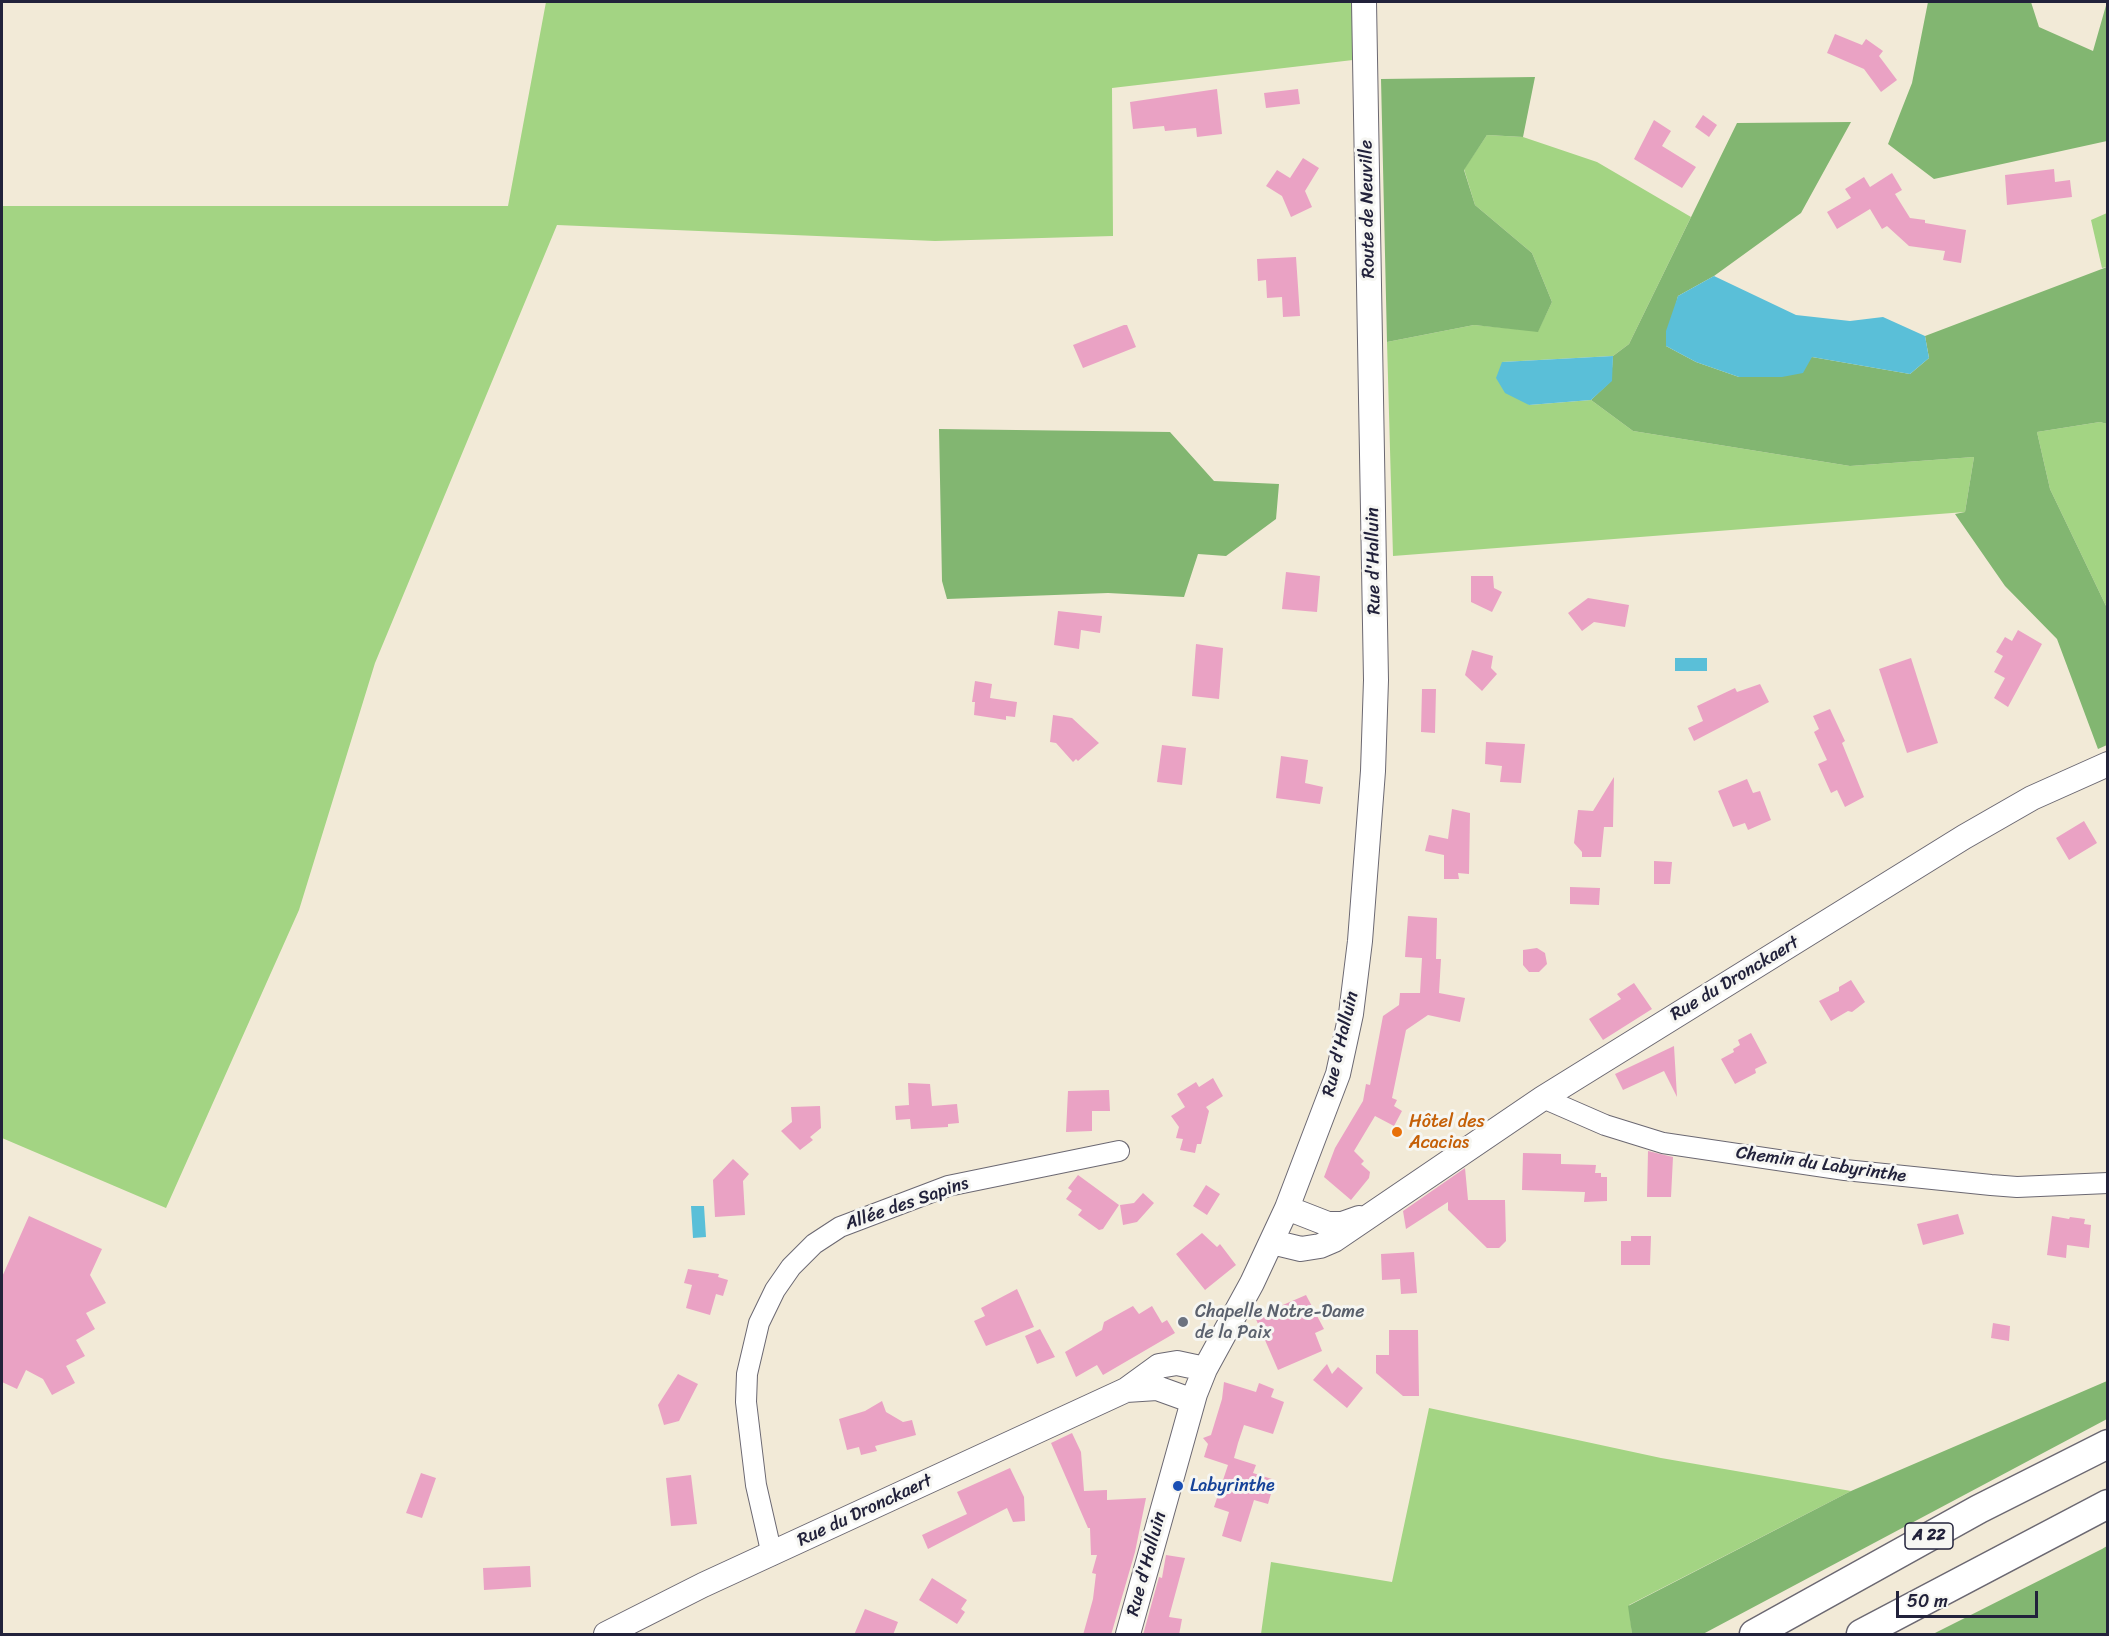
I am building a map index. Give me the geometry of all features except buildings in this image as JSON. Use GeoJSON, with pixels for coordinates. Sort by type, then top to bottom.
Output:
{"type":"FeatureCollection","features":[{"type":"Feature","properties":{"kind":"highway","name":"A 22"},"geometry":{"type":"LineString","coordinates":[[1754,1635],[1979,1509],[2108,1444]]}},
{"type":"Feature","properties":{"kind":"highway"},"geometry":{"type":"LineString","coordinates":[[1861,1635],[1985,1567],[2108,1504]]}},
{"type":"Feature","properties":{"kind":"main road","name":"Route de Neuville"},"geometry":{"type":"LineString","coordinates":[[1364,2],[1371,416]]}},
{"type":"Feature","properties":{"kind":"main road","name":"Rue d'Halluin"},"geometry":{"type":"LineString","coordinates":[[1128,1635],[1193,1401],[1205,1369],[1272,1242],[1287,1208],[1338,1074],[1352,1014],[1372,771],[1376,680],[1371,416]]}},
{"type":"Feature","properties":{"kind":"main road","name":"Rue du Dronckaert"},"geometry":{"type":"LineString","coordinates":[[1272,1242],[1301,1249],[1320,1246],[1346,1232],[1372,1212],[1543,1098],[2002,814],[2108,764]]}},
{"type":"Feature","properties":{"kind":"main road","name":"Rue du Dronckaert"},"geometry":{"type":"LineString","coordinates":[[1287,1208],[1328,1224],[1342,1224],[1372,1212]]}},
{"type":"Feature","properties":{"kind":"main road","name":"Rue du Dronckaert"},"geometry":{"type":"LineString","coordinates":[[606,1635],[703,1585],[1126,1389],[1159,1366],[1185,1364],[1205,1369]]}},
{"type":"Feature","properties":{"kind":"main road","name":"Rue du Dronckaert"},"geometry":{"type":"LineString","coordinates":[[1126,1389],[1157,1388],[1193,1401]]}},
{"type":"Feature","properties":{"kind":"street","name":"Chemin du Labyrinthe"},"geometry":{"type":"LineString","coordinates":[[1543,1098],[1605,1125],[1663,1143],[1845,1170],[1961,1183],[2017,1187],[2108,1183]]}},
{"type":"Feature","properties":{"kind":"street","name":"Allée des Sapins"},"geometry":{"type":"LineString","coordinates":[[772,1555],[756,1485],[746,1402],[747,1374],[759,1323],[775,1290],[791,1267],[814,1244],[840,1227],[948,1186],[1119,1151]]}},
{"type":"Feature","properties":{"kind":"green space"},"geometry":{"type":"Polygon","coordinates":[[[546,2],[1352,2],[1353,60],[1112,88],[1113,236],[935,241],[557,225],[375,663],[299,910],[166,1208],[2,1138],[2,206],[508,206],[546,2]]]}},
{"type":"Feature","properties":{"kind":"green space"},"geometry":{"type":"Polygon","coordinates":[[[1928,2],[2031,2],[2039,27],[2093,51],[2107,2],[2107,141],[1934,179],[1888,144],[1912,83],[1928,2]]]}},
{"type":"Feature","properties":{"kind":"green space"},"geometry":{"type":"Polygon","coordinates":[[[1535,77],[1523,137],[1487,135],[1464,170],[1475,205],[1532,253],[1552,302],[1538,332],[1474,325],[1387,342],[1381,79],[1535,77]]]}},
{"type":"Feature","properties":{"kind":"green space"},"geometry":{"type":"Polygon","coordinates":[[[1851,122],[1801,213],[1714,276],[1678,296],[1666,346],[1696,362],[1739,377],[1812,357],[1910,374],[1929,358],[1925,336],[2107,267],[2107,424],[2100,422],[2037,432],[2050,489],[2107,608],[2107,745],[2098,749],[2057,639],[2005,586],[1955,514],[1965,512],[1974,457],[1850,466],[1633,431],[1591,400],[1611,381],[1613,356],[1629,344],[1737,123],[1851,122]]]}},
{"type":"Feature","properties":{"kind":"green space"},"geometry":{"type":"Polygon","coordinates":[[[1487,135],[1523,137],[1597,162],[1691,217],[1629,344],[1613,356],[1502,362],[1529,405],[1591,400],[1633,431],[1850,466],[1974,457],[1965,512],[1393,556],[1387,342],[1474,325],[1538,331],[1552,302],[1532,253],[1475,205],[1464,169],[1487,135]]]}},
{"type":"Feature","properties":{"kind":"green space"},"geometry":{"type":"Polygon","coordinates":[[[2107,213],[2107,267],[2102,268],[2091,220],[2107,213]]]}},
{"type":"Feature","properties":{"kind":"green space"},"geometry":{"type":"Polygon","coordinates":[[[2100,422],[2107,424],[2107,608],[2050,489],[2037,432],[2100,422]]]}},
{"type":"Feature","properties":{"kind":"green space"},"geometry":{"type":"Polygon","coordinates":[[[939,429],[1170,432],[1214,481],[1279,484],[1276,519],[1226,556],[1198,554],[1184,597],[1108,593],[947,599],[942,581],[939,429]]]}},
{"type":"Feature","properties":{"kind":"green space"},"geometry":{"type":"Polygon","coordinates":[[[2107,1381],[2107,1419],[1703,1634],[1632,1634],[1628,1606],[1851,1491],[2107,1381]]]}},
{"type":"Feature","properties":{"kind":"green space"},"geometry":{"type":"Polygon","coordinates":[[[1429,1408],[1661,1458],[1851,1491],[1629,1605],[1632,1634],[1261,1634],[1271,1562],[1392,1582],[1429,1408]]]}},
{"type":"Feature","properties":{"kind":"green space"},"geometry":{"type":"Polygon","coordinates":[[[2107,1546],[2107,1634],[1933,1634],[2102,1549],[2107,1546]]]}},
{"type":"Feature","properties":{"kind":"water"},"geometry":{"type":"Polygon","coordinates":[[[1714,276],[1796,315],[1850,321],[1883,317],[1925,336],[1929,358],[1910,374],[1812,357],[1803,373],[1782,377],[1739,377],[1696,362],[1666,346],[1666,331],[1678,296],[1714,276]]]}},
{"type":"Feature","properties":{"kind":"water"},"geometry":{"type":"Polygon","coordinates":[[[1613,356],[1612,381],[1591,400],[1529,405],[1505,393],[1496,378],[1502,362],[1613,356]]]}},
{"type":"Feature","properties":{"kind":"water"},"geometry":{"type":"Polygon","coordinates":[[[1675,658],[1707,658],[1707,671],[1675,671],[1675,658]]]}},
{"type":"Feature","properties":{"kind":"water"},"geometry":{"type":"Polygon","coordinates":[[[691,1206],[704,1206],[706,1237],[693,1238],[691,1206]]]}},
{"type":"Feature","properties":{"kind":"place","name":"Hôtel des Acacias"},"geometry":{"type":"Point","coordinates":[1397,1132]}},
{"type":"Feature","properties":{"kind":"place","name":"Chapelle Notre-Dame de la Paix"},"geometry":{"type":"Point","coordinates":[1183,1322]}},
{"type":"Feature","properties":{"kind":"place","name":"Labyrinthe"},"geometry":{"type":"Point","coordinates":[1178,1486]}}]}
